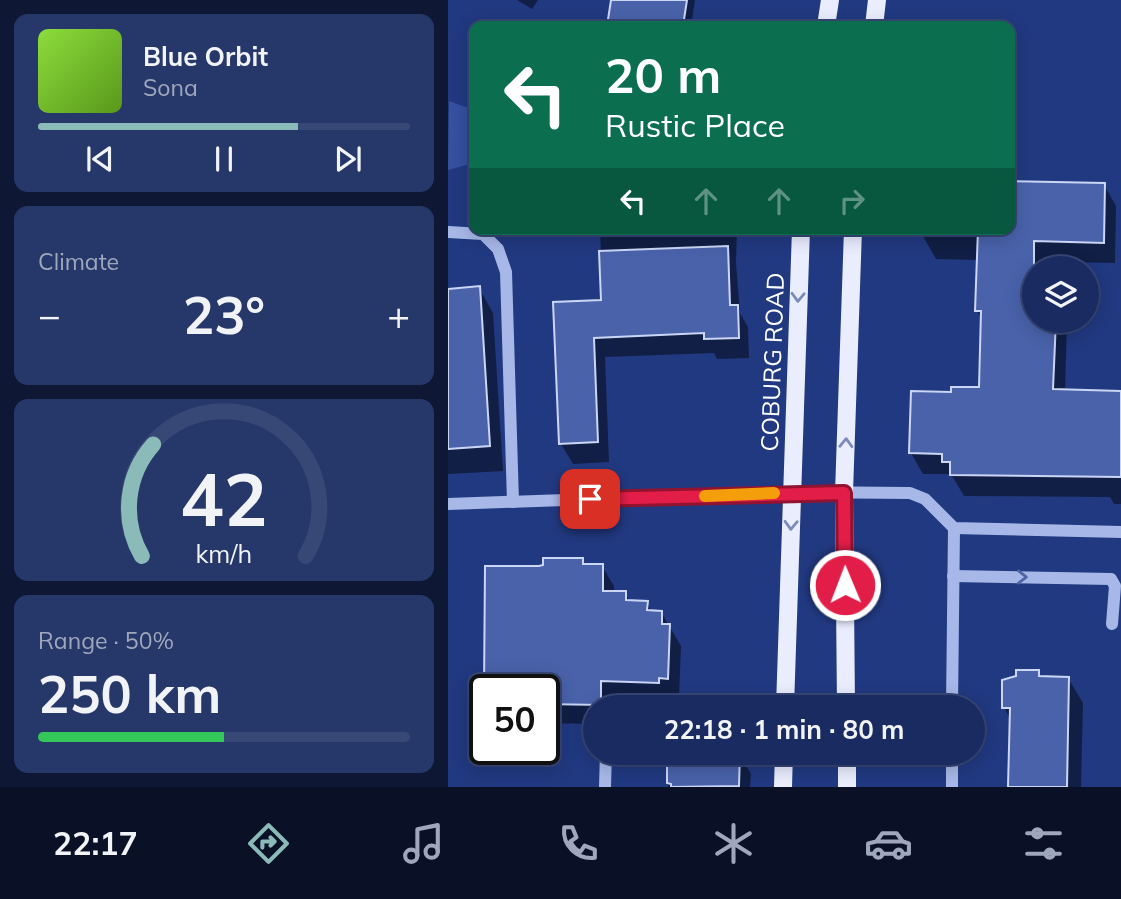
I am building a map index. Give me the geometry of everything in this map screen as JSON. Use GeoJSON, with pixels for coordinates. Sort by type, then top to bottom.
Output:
{"type":"FeatureCollection","features":[{"type":"Feature","properties":{"kind":"main road"},"geometry":{"type":"LineString","coordinates":[[827,21],[830,0]]}},
{"type":"Feature","properties":{"kind":"main road"},"geometry":{"type":"LineString","coordinates":[[875,21],[877,0]]}},
{"type":"Feature","properties":{"kind":"main road","name":"COBURG ROAD"},"geometry":{"type":"LineString","coordinates":[[785,695],[801,235]]}},
{"type":"Feature","properties":{"kind":"main road"},"geometry":{"type":"LineString","coordinates":[[846,695],[844,493],[853,235]]}},
{"type":"Feature","properties":{"kind":"main road"},"geometry":{"type":"LineString","coordinates":[[783,787],[784,765]]}},
{"type":"Feature","properties":{"kind":"main road"},"geometry":{"type":"LineString","coordinates":[[847,765],[848,787]]}},
{"type":"Feature","properties":{"kind":"street"},"geometry":{"type":"LineString","coordinates":[[448,232],[469,233]]}},
{"type":"Feature","properties":{"kind":"street"},"geometry":{"type":"LineString","coordinates":[[484,235],[498,249],[506,272],[513,502]]}},
{"type":"Feature","properties":{"kind":"street"},"geometry":{"type":"LineString","coordinates":[[448,504],[792,492],[918,495],[954,528],[1121,532]]}},
{"type":"Feature","properties":{"kind":"street"},"geometry":{"type":"LineString","coordinates":[[952,695],[954,528]]}},
{"type":"Feature","properties":{"kind":"street"},"geometry":{"type":"LineString","coordinates":[[953,576],[1111,579],[1115,586],[1112,624]]}},
{"type":"Feature","properties":{"kind":"street"},"geometry":{"type":"LineString","coordinates":[[606,765],[606,787]]}},
{"type":"Feature","properties":{"kind":"street"},"geometry":{"type":"LineString","coordinates":[[952,765],[952,787]]}},
{"type":"Feature","properties":{"kind":"shaded area"},"geometry":{"type":"Polygon","coordinates":[[[449,101],[469,108],[469,164],[448,170],[449,101]]]}},
{"type":"Feature","properties":{"kind":"building"},"geometry":{"type":"Polygon","coordinates":[[[611,0],[687,0],[684,21],[608,21],[611,0]]]}},
{"type":"Feature","properties":{"kind":"building"},"geometry":{"type":"Polygon","coordinates":[[[1015,181],[1105,183],[1104,243],[1034,241],[1034,256],[1022,256],[1022,333],[1055,333],[1053,389],[1121,391],[1121,477],[950,475],[950,462],[942,462],[942,454],[909,453],[911,391],[951,392],[951,387],[979,387],[981,311],[975,311],[978,235],[1015,235],[1015,181]]]}},
{"type":"Feature","properties":{"kind":"building"},"geometry":{"type":"Polygon","coordinates":[[[728,246],[730,305],[738,305],[739,338],[704,339],[704,333],[594,338],[598,442],[559,444],[553,302],[601,300],[599,251],[728,246]]]}},
{"type":"Feature","properties":{"kind":"building"},"geometry":{"type":"Polygon","coordinates":[[[480,286],[490,446],[448,449],[448,289],[480,286]]]}},
{"type":"Feature","properties":{"kind":"building"},"geometry":{"type":"Polygon","coordinates":[[[543,558],[583,558],[583,564],[603,564],[603,591],[626,591],[626,600],[648,601],[647,610],[662,611],[662,624],[670,624],[668,679],[659,678],[659,683],[601,681],[601,695],[583,695],[583,705],[560,704],[560,674],[484,674],[485,566],[543,565],[543,558]]]}},
{"type":"Feature","properties":{"kind":"building"},"geometry":{"type":"Polygon","coordinates":[[[1016,670],[1039,670],[1039,676],[1069,677],[1067,787],[1008,787],[1010,708],[1002,708],[1002,680],[1016,676],[1016,670]]]}},
{"type":"Feature","properties":{"kind":"building"},"geometry":{"type":"Polygon","coordinates":[[[667,765],[740,765],[739,786],[671,787],[671,784],[667,783],[667,765]]]}},
{"type":"Feature","properties":{"kind":"slow traffic"},"geometry":{"type":"LineString","coordinates":[[705,496],[774,493]]}},
{"type":"Feature","properties":{"kind":"route"},"geometry":{"type":"LineString","coordinates":[[590,499],[792,492],[844,493],[845,585]]}}]}
